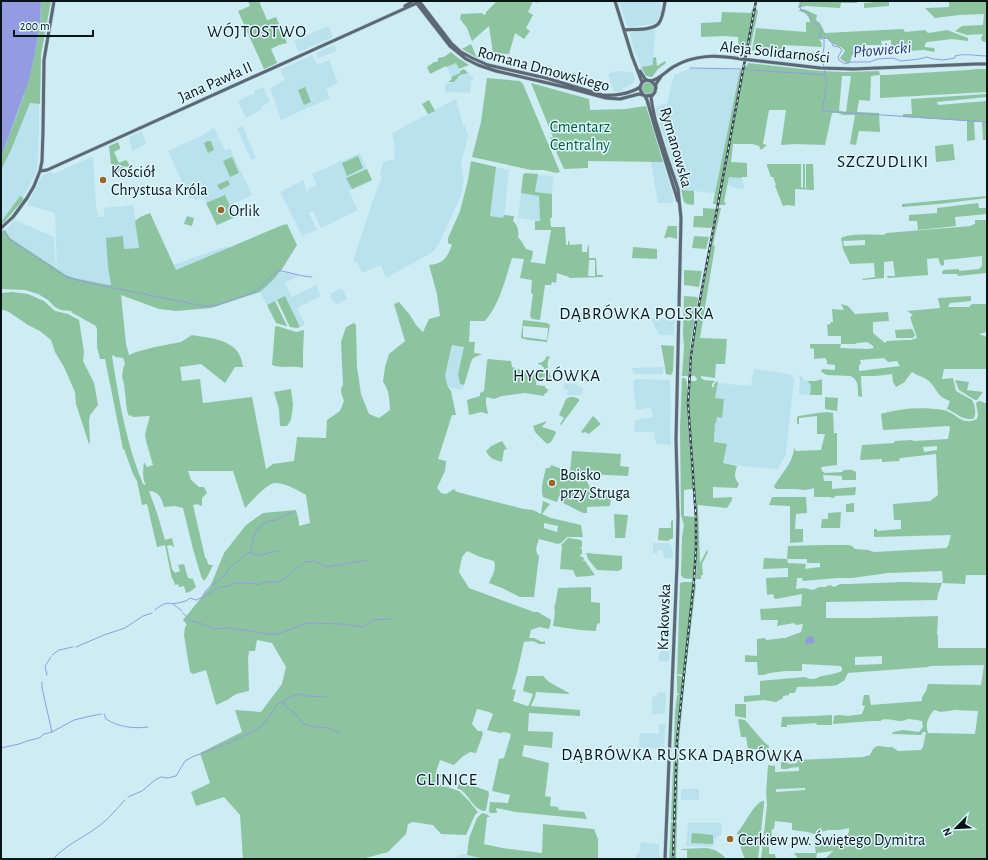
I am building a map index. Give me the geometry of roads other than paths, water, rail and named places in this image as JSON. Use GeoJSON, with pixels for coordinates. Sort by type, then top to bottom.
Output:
{"type":"FeatureCollection","features":[{"type":"Feature","properties":{"kind":"main road"},"geometry":{"type":"LineString","coordinates":[[1,228],[27,198],[40,171],[43,148],[44,60],[54,1]]}},
{"type":"Feature","properties":{"kind":"main road","name":"Jana Pawła II"},"geometry":{"type":"LineString","coordinates":[[40,171],[47,170],[101,146],[416,1]]}},
{"type":"Feature","properties":{"kind":"main road","name":"Romana Dmowskiego"},"geometry":{"type":"LineString","coordinates":[[416,1],[451,43],[465,54],[479,62],[546,78],[602,95],[622,94],[636,90],[640,87]]}},
{"type":"Feature","properties":{"kind":"main road","name":"Romana Dmowskiego"},"geometry":{"type":"LineString","coordinates":[[416,1],[450,46],[466,59],[478,65],[496,71],[606,98],[620,99],[639,94],[644,96]]}},
{"type":"Feature","properties":{"kind":"main road"},"geometry":{"type":"LineString","coordinates":[[615,1],[632,56],[642,82],[640,91],[644,96],[650,96],[655,92],[657,82],[662,75]]}},
{"type":"Feature","properties":{"kind":"main road"},"geometry":{"type":"LineString","coordinates":[[624,30],[651,28],[656,26],[661,20],[664,1]]}},
{"type":"Feature","properties":{"kind":"main road","name":"Aleja Solidarności"},"geometry":{"type":"LineString","coordinates":[[649,81],[655,80],[673,67],[685,61],[697,57],[714,56],[829,69],[875,69],[987,64]]}},
{"type":"Feature","properties":{"kind":"main road"},"geometry":{"type":"LineString","coordinates":[[637,67],[645,79],[654,84],[656,88]]}},
{"type":"Feature","properties":{"kind":"main road"},"geometry":{"type":"LineString","coordinates":[[642,82],[649,81]]}},
{"type":"Feature","properties":{"kind":"main road","name":"Rymanowska"},"geometry":{"type":"LineString","coordinates":[[652,95],[651,100],[653,113],[678,189],[680,206],[681,218],[677,377]]}},
{"type":"Feature","properties":{"kind":"main road","name":"Rymanowska"},"geometry":{"type":"LineString","coordinates":[[644,96],[680,206]]}},
{"type":"Feature","properties":{"kind":"main road","name":"Krakowska"},"geometry":{"type":"LineString","coordinates":[[665,859],[677,565],[677,377]]}},
{"type":"Feature","properties":{"kind":"water"},"geometry":{"type":"Polygon","coordinates":[[[1,1],[41,1],[40,24],[28,83],[1,158],[1,1]]]}},
{"type":"Feature","properties":{"kind":"water"},"geometry":{"type":"Polygon","coordinates":[[[808,636],[813,637],[815,642],[807,645],[805,643],[808,636]]]}},
{"type":"Feature","properties":{"kind":"waterway","name":"Płowiecki"},"geometry":{"type":"LineString","coordinates":[[802,1],[800,7],[801,10],[807,11],[812,20],[821,29],[819,36],[820,39],[827,38],[833,46],[839,47],[842,50],[838,57],[839,60],[845,64],[851,62],[870,62],[878,59],[893,58],[901,61],[927,57],[943,60],[963,55],[987,56]]}},
{"type":"Feature","properties":{"kind":"waterway"},"geometry":{"type":"LineString","coordinates":[[824,40],[822,58],[826,79]]}},
{"type":"Feature","properties":{"kind":"waterway"},"geometry":{"type":"LineString","coordinates":[[690,68],[747,69]]}},
{"type":"Feature","properties":{"kind":"waterway"},"geometry":{"type":"LineString","coordinates":[[750,70],[826,75]]}},
{"type":"Feature","properties":{"kind":"waterway"},"geometry":{"type":"LineString","coordinates":[[826,82],[822,109],[823,111],[987,122]]}},
{"type":"Feature","properties":{"kind":"waterway"},"geometry":{"type":"LineString","coordinates":[[3,230],[10,240],[66,277],[204,306],[215,306],[255,292],[278,271],[312,277]]}},
{"type":"Feature","properties":{"kind":"waterway"},"geometry":{"type":"LineString","coordinates":[[203,596],[209,587],[225,575],[231,566],[251,551],[256,531],[262,524],[276,520],[293,512]]}},
{"type":"Feature","properties":{"kind":"waterway"},"geometry":{"type":"LineString","coordinates":[[250,552],[259,556],[281,550]]}},
{"type":"Feature","properties":{"kind":"waterway"},"geometry":{"type":"LineString","coordinates":[[173,604],[186,601],[190,598],[196,600],[219,587],[236,583],[258,585],[265,582],[278,582],[286,578],[305,562],[314,561],[327,567],[368,560]]}},
{"type":"Feature","properties":{"kind":"waterway"},"geometry":{"type":"LineString","coordinates":[[155,610],[163,604],[170,603],[182,611]]}},
{"type":"Feature","properties":{"kind":"waterway"},"geometry":{"type":"LineString","coordinates":[[76,647],[125,628],[143,616],[152,613]]}},
{"type":"Feature","properties":{"kind":"waterway"},"geometry":{"type":"LineString","coordinates":[[183,613],[190,621],[215,629],[229,628],[269,634],[278,634],[307,623],[340,624],[364,627],[373,620],[391,619]]}},
{"type":"Feature","properties":{"kind":"waterway"},"geometry":{"type":"LineString","coordinates":[[52,655],[59,650],[73,647]]}},
{"type":"Feature","properties":{"kind":"waterway"},"geometry":{"type":"LineString","coordinates":[[47,675],[45,666],[51,657]]}},
{"type":"Feature","properties":{"kind":"waterway"},"geometry":{"type":"LineString","coordinates":[[42,682],[52,732]]}},
{"type":"Feature","properties":{"kind":"waterway"},"geometry":{"type":"LineString","coordinates":[[128,797],[142,791],[161,777],[168,778],[176,776],[185,761],[192,757],[231,742],[261,727],[277,704],[290,697],[300,694],[326,697]]}},
{"type":"Feature","properties":{"kind":"waterway"},"geometry":{"type":"LineString","coordinates":[[283,702],[287,708],[295,713],[302,723],[309,726],[328,728],[339,732]]}},
{"type":"Feature","properties":{"kind":"waterway"},"geometry":{"type":"LineString","coordinates":[[1,748],[39,738],[44,734],[52,732],[74,720],[101,714]]}},
{"type":"Feature","properties":{"kind":"waterway"},"geometry":{"type":"LineString","coordinates":[[104,714],[106,719],[121,726],[137,728],[148,727]]}},
{"type":"Feature","properties":{"kind":"waterway"},"geometry":{"type":"LineString","coordinates":[[53,859],[69,845],[103,823],[125,800]]}},
{"type":"Feature","properties":{"kind":"waterway"},"geometry":{"type":"LineString","coordinates":[[829,859],[832,856]]}},
{"type":"Feature","properties":{"kind":"railway"},"geometry":{"type":"LineString","coordinates":[[673,859],[677,739],[696,548],[696,518],[688,403],[691,356],[696,321],[756,1]]}},
{"type":"Feature","properties":{"kind":"place","name":"Kościół Chrystusa Króla"},"geometry":{"type":"Point","coordinates":[103,180]}},
{"type":"Feature","properties":{"kind":"place","name":"Orlik"},"geometry":{"type":"Point","coordinates":[221,210]}},
{"type":"Feature","properties":{"kind":"place","name":"Boisko przy Struga"},"geometry":{"type":"Point","coordinates":[552,483]}},
{"type":"Feature","properties":{"kind":"place","name":"Cerkiew pw. Świętego Dymitra"},"geometry":{"type":"Point","coordinates":[730,839]}},
{"type":"Feature","properties":{"kind":"district","name":"WÓJTOSTWO"},"geometry":{"type":"Point","coordinates":[257,31]}},
{"type":"Feature","properties":{"kind":"district","name":"SZCZUDLIKI"},"geometry":{"type":"Point","coordinates":[883,161]}},
{"type":"Feature","properties":{"kind":"district","name":"DĄBRÓWKA POLSKA"},"geometry":{"type":"Point","coordinates":[637,313]}},
{"type":"Feature","properties":{"kind":"district","name":"HYCLÓWKA"},"geometry":{"type":"Point","coordinates":[557,375]}},
{"type":"Feature","properties":{"kind":"district","name":"DĄBRÓWKA RUSKA"},"geometry":{"type":"Point","coordinates":[635,754]}},
{"type":"Feature","properties":{"kind":"district","name":"DĄBRÓWKA"},"geometry":{"type":"Point","coordinates":[758,755]}},
{"type":"Feature","properties":{"kind":"district","name":"GLINICE"},"geometry":{"type":"Point","coordinates":[447,779]}},
{"type":"Feature","properties":{"kind":"park label","name":"Cmentarz Centralny"},"geometry":{"type":"Point","coordinates":[580,135]}}]}
